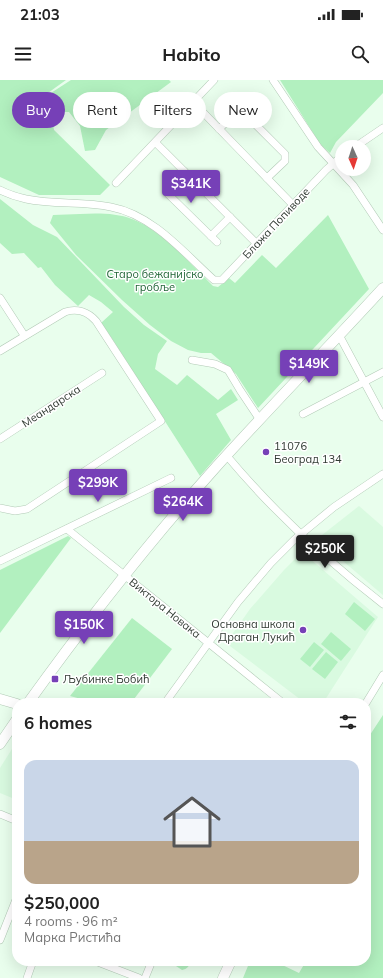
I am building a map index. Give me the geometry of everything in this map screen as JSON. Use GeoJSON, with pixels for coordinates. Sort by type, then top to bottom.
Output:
{"type":"FeatureCollection","features":[{"type":"Feature","properties":{"kind":"main road"},"geometry":{"type":"LineString","coordinates":[[32,698],[124,576],[226,456],[383,288]]}},
{"type":"Feature","properties":{"kind":"main road"},"geometry":{"type":"LineString","coordinates":[[0,699],[12,703]]}},
{"type":"Feature","properties":{"kind":"main road"},"geometry":{"type":"LineString","coordinates":[[0,744],[12,726]]}},
{"type":"Feature","properties":{"kind":"main road"},"geometry":{"type":"LineString","coordinates":[[223,978],[229,966]]}},
{"type":"Feature","properties":{"kind":"street"},"geometry":{"type":"LineString","coordinates":[[204,92],[214,80]]}},
{"type":"Feature","properties":{"kind":"street"},"geometry":{"type":"LineString","coordinates":[[273,80],[318,146],[332,164],[352,185],[383,230]]}},
{"type":"Feature","properties":{"kind":"street"},"geometry":{"type":"LineString","coordinates":[[219,129],[238,107],[285,154],[285,161],[267,178]]}},
{"type":"Feature","properties":{"kind":"street"},"geometry":{"type":"LineString","coordinates":[[206,115],[293,205]]}},
{"type":"Feature","properties":{"kind":"street"},"geometry":{"type":"LineString","coordinates":[[116,183],[170,128]]}},
{"type":"Feature","properties":{"kind":"street"},"geometry":{"type":"LineString","coordinates":[[365,140],[383,128]]}},
{"type":"Feature","properties":{"kind":"street"},"geometry":{"type":"LineString","coordinates":[[156,142],[256,244]]}},
{"type":"Feature","properties":{"kind":"street","name":"Блажа Попиводе"},"geometry":{"type":"LineString","coordinates":[[0,190],[26,199],[102,205],[136,215],[157,228],[214,280],[222,280],[335,162]]}},
{"type":"Feature","properties":{"kind":"street"},"geometry":{"type":"LineString","coordinates":[[184,171],[168,189],[168,194],[217,242]]}},
{"type":"Feature","properties":{"kind":"street"},"geometry":{"type":"LineString","coordinates":[[211,236],[230,218]]}},
{"type":"Feature","properties":{"kind":"street"},"geometry":{"type":"LineString","coordinates":[[0,298],[24,335]]}},
{"type":"Feature","properties":{"kind":"street"},"geometry":{"type":"LineString","coordinates":[[0,351],[24,335],[65,312],[77,310],[89,315],[96,321],[161,421],[27,508],[15,511],[0,508]]}},
{"type":"Feature","properties":{"kind":"street"},"geometry":{"type":"LineString","coordinates":[[339,335],[383,417]]}},
{"type":"Feature","properties":{"kind":"street"},"geometry":{"type":"LineString","coordinates":[[192,360],[216,364],[228,370],[260,420]]}},
{"type":"Feature","properties":{"kind":"street"},"geometry":{"type":"LineString","coordinates":[[303,414],[383,372]]}},
{"type":"Feature","properties":{"kind":"street","name":"Меандарска"},"geometry":{"type":"LineString","coordinates":[[0,439],[102,373]]}},
{"type":"Feature","properties":{"kind":"street"},"geometry":{"type":"LineString","coordinates":[[226,456],[300,535],[353,581],[383,604]]}},
{"type":"Feature","properties":{"kind":"street"},"geometry":{"type":"LineString","coordinates":[[169,698],[208,643],[256,580],[271,563],[300,535],[344,499],[383,474]]}},
{"type":"Feature","properties":{"kind":"street"},"geometry":{"type":"LineString","coordinates":[[0,561],[171,478]]}},
{"type":"Feature","properties":{"kind":"street","name":"Виктора Новака"},"geometry":{"type":"LineString","coordinates":[[66,529],[277,698]]}},
{"type":"Feature","properties":{"kind":"street"},"geometry":{"type":"LineString","coordinates":[[369,698],[383,675]]}},
{"type":"Feature","properties":{"kind":"street"},"geometry":{"type":"LineString","coordinates":[[0,814],[12,819]]}},
{"type":"Feature","properties":{"kind":"street"},"geometry":{"type":"LineString","coordinates":[[0,940],[12,909]]}},
{"type":"Feature","properties":{"kind":"street"},"geometry":{"type":"LineString","coordinates":[[27,978],[31,966]]}},
{"type":"Feature","properties":{"kind":"street"},"geometry":{"type":"LineString","coordinates":[[108,966],[139,978]]}},
{"type":"Feature","properties":{"kind":"street"},"geometry":{"type":"LineString","coordinates":[[146,978],[150,966]]}},
{"type":"Feature","properties":{"kind":"shaded area"},"geometry":{"type":"Polygon","coordinates":[[[359,506],[383,527],[383,595],[317,539],[359,506]]]}},
{"type":"Feature","properties":{"kind":"shaded area","name":"Основна школа Драган Лукић"},"geometry":{"type":"Polygon","coordinates":[[[302,552],[378,617],[326,698],[298,698],[226,643],[250,609],[302,552]]]}},
{"type":"Feature","properties":{"kind":"shaded area"},"geometry":{"type":"Polygon","coordinates":[[[12,749],[12,798],[0,793],[0,768],[12,749]]]}},
{"type":"Feature","properties":{"kind":"green space"},"geometry":{"type":"Polygon","coordinates":[[[0,80],[66,80],[49,92],[12,92],[12,128],[54,128],[110,185],[100,195],[39,195],[0,177],[0,80]]]}},
{"type":"Feature","properties":{"kind":"green space"},"geometry":{"type":"Polygon","coordinates":[[[71,80],[169,80],[171,82],[157,92],[139,92],[139,106],[131,112],[131,92],[73,92],[73,117],[69,112],[65,112],[65,92],[52,92],[71,80]]]}},
{"type":"Feature","properties":{"kind":"green space"},"geometry":{"type":"Polygon","coordinates":[[[280,80],[383,80],[383,93],[338,140],[335,140],[335,144],[330,153],[320,144],[280,80]]]}},
{"type":"Feature","properties":{"kind":"green space"},"geometry":{"type":"Polygon","coordinates":[[[80,128],[109,128],[106,130],[95,150],[85,151],[80,128]]]}},
{"type":"Feature","properties":{"kind":"green space"},"geometry":{"type":"Polygon","coordinates":[[[0,199],[33,225],[57,237],[124,307],[144,325],[167,341],[158,354],[155,369],[177,385],[187,375],[218,400],[231,389],[238,400],[216,414],[231,440],[200,476],[101,323],[113,312],[101,302],[89,295],[78,306],[55,285],[41,267],[38,268],[24,253],[12,254],[0,243],[0,199]]]}},
{"type":"Feature","properties":{"kind":"green space","name":"Старо бежанијско гробље"},"geometry":{"type":"Polygon","coordinates":[[[100,214],[126,217],[143,224],[175,248],[213,286],[218,287],[229,278],[235,283],[262,255],[276,268],[328,215],[369,289],[258,408],[236,374],[211,353],[201,353],[188,350],[171,341],[150,325],[76,255],[50,223],[53,215],[100,214]]]}},
{"type":"Feature","properties":{"kind":"green space"},"geometry":{"type":"Polygon","coordinates":[[[68,536],[71,538],[0,633],[0,570],[68,536]]]}},
{"type":"Feature","properties":{"kind":"green space"},"geometry":{"type":"Polygon","coordinates":[[[354,602],[375,619],[365,631],[345,614],[354,602]]]}},
{"type":"Feature","properties":{"kind":"green space"},"geometry":{"type":"Polygon","coordinates":[[[132,618],[172,649],[135,698],[77,698],[70,696],[132,618]]]}},
{"type":"Feature","properties":{"kind":"green space"},"geometry":{"type":"Polygon","coordinates":[[[331,632],[351,649],[341,661],[321,644],[331,632]]]}},
{"type":"Feature","properties":{"kind":"green space"},"geometry":{"type":"Polygon","coordinates":[[[314,642],[324,650],[310,667],[300,659],[314,642]]]}},
{"type":"Feature","properties":{"kind":"green space"},"geometry":{"type":"Polygon","coordinates":[[[326,652],[338,662],[325,679],[312,669],[326,652]]]}},
{"type":"Feature","properties":{"kind":"green space"},"geometry":{"type":"Polygon","coordinates":[[[383,715],[383,978],[243,978],[248,966],[284,966],[299,973],[303,966],[371,966],[371,733],[383,715]]]}},
{"type":"Feature","properties":{"kind":"green space"},"geometry":{"type":"Polygon","coordinates":[[[176,966],[188,966],[185,969],[182,970],[176,966]]]}},
{"type":"Feature","properties":{"kind":"place","name":"11076 Београд 134"},"geometry":{"type":"Point","coordinates":[266,452]}},
{"type":"Feature","properties":{"kind":"place","name":"Основна школа Драган Лукић"},"geometry":{"type":"Point","coordinates":[303,630]}},
{"type":"Feature","properties":{"kind":"place","name":"Љубинке Бобић"},"geometry":{"type":"Point","coordinates":[55,679]}}]}
